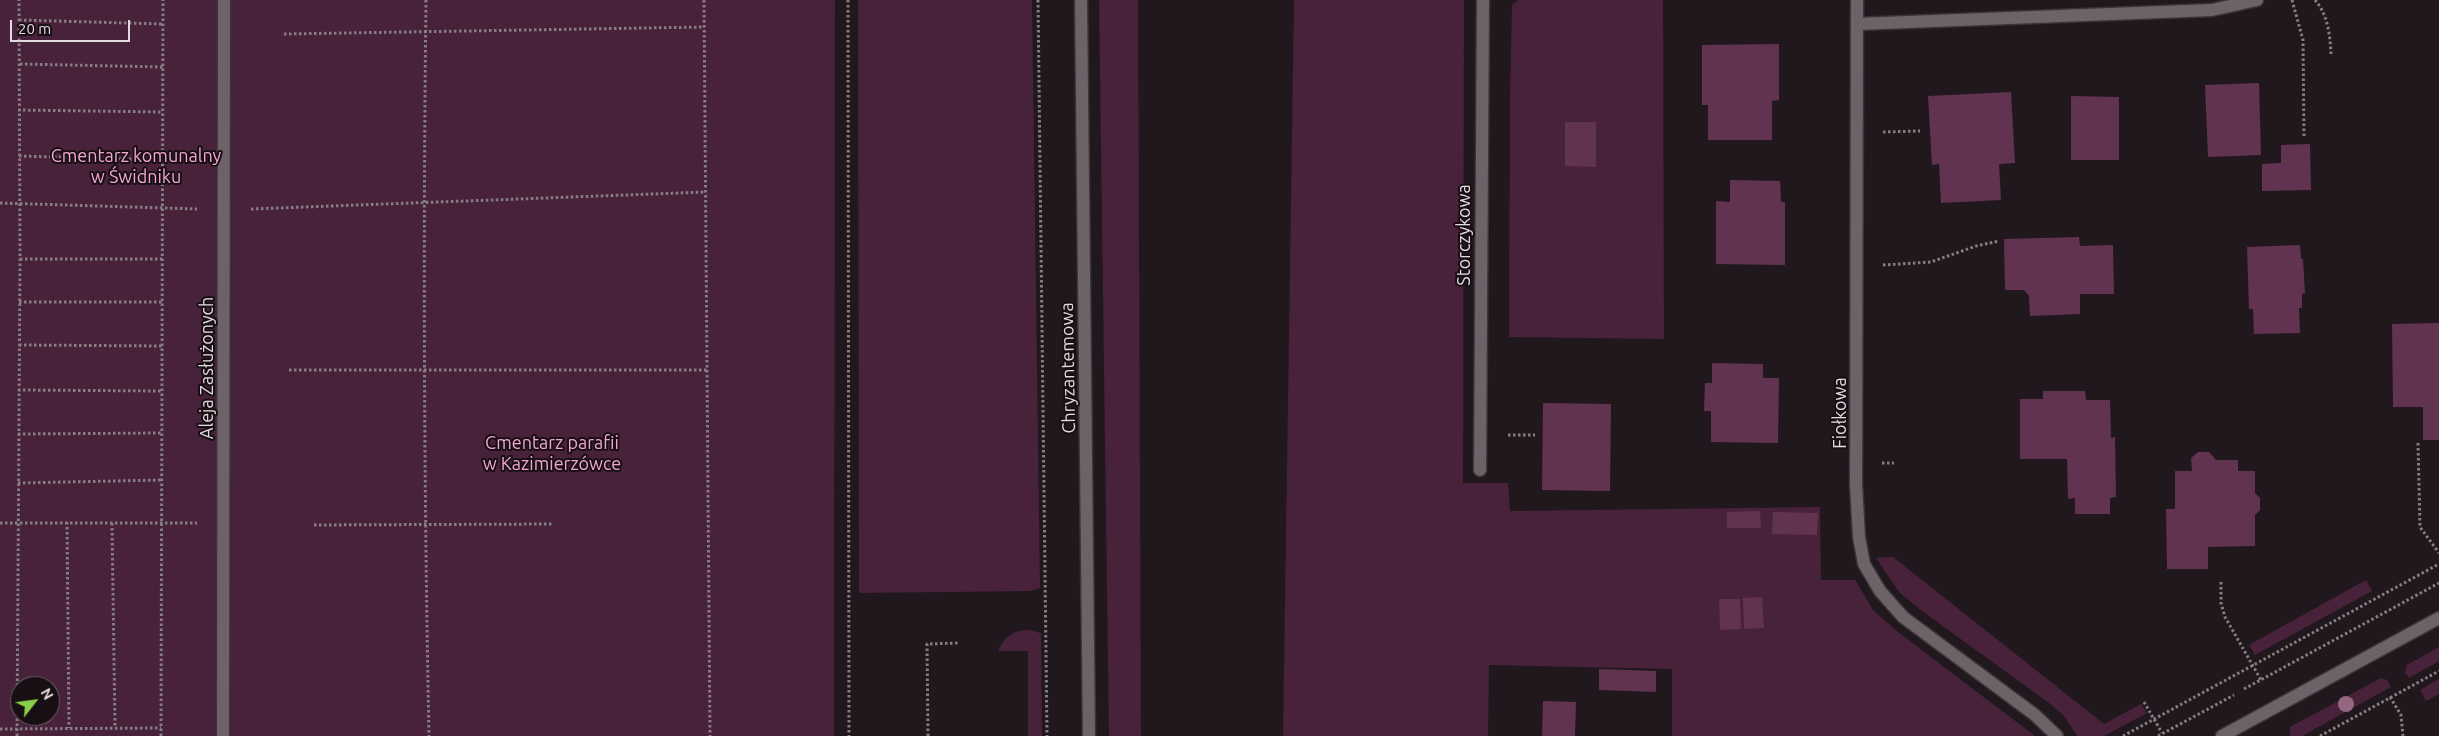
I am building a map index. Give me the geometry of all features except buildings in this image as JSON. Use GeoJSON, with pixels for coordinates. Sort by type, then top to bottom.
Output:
{"type":"FeatureCollection","features":[{"type":"Feature","properties":{"kind":"street","name":"Aleja Zasłużonych"},"geometry":{"type":"LineString","coordinates":[[223,736],[224,0]]}},
{"type":"Feature","properties":{"kind":"street","name":"Chryzantemowa"},"geometry":{"type":"LineString","coordinates":[[1081,0],[1089,736]]}},
{"type":"Feature","properties":{"kind":"street","name":"Storczykowa"},"geometry":{"type":"LineString","coordinates":[[1480,470],[1483,0]]}},
{"type":"Feature","properties":{"kind":"street","name":"Fiołkowa"},"geometry":{"type":"LineString","coordinates":[[1857,0],[1856,484],[1859,537],[1864,564],[1880,591],[1902,617],[2035,714],[2057,736]]}},
{"type":"Feature","properties":{"kind":"street"},"geometry":{"type":"LineString","coordinates":[[1857,24],[2212,10],[2257,0]]}},
{"type":"Feature","properties":{"kind":"street"},"geometry":{"type":"LineString","coordinates":[[2222,736],[2439,618]]}},
{"type":"Feature","properties":{"kind":"path"},"geometry":{"type":"LineString","coordinates":[[17,736],[20,259],[19,0]]}},
{"type":"Feature","properties":{"kind":"path"},"geometry":{"type":"LineString","coordinates":[[161,736],[163,0]]}},
{"type":"Feature","properties":{"kind":"path"},"geometry":{"type":"LineString","coordinates":[[426,0],[423,204],[425,525],[429,736]]}},
{"type":"Feature","properties":{"kind":"path"},"geometry":{"type":"LineString","coordinates":[[704,0],[710,736]]}},
{"type":"Feature","properties":{"kind":"path"},"geometry":{"type":"LineString","coordinates":[[848,0],[849,736]]}},
{"type":"Feature","properties":{"kind":"path"},"geometry":{"type":"LineString","coordinates":[[1038,0],[1047,736]]}},
{"type":"Feature","properties":{"kind":"path"},"geometry":{"type":"LineString","coordinates":[[2292,0],[2302,40],[2304,137]]}},
{"type":"Feature","properties":{"kind":"path"},"geometry":{"type":"LineString","coordinates":[[2315,0],[2326,20],[2330,36],[2330,54]]}},
{"type":"Feature","properties":{"kind":"path"},"geometry":{"type":"LineString","coordinates":[[19,20],[163,24]]}},
{"type":"Feature","properties":{"kind":"path"},"geometry":{"type":"LineString","coordinates":[[284,34],[704,27]]}},
{"type":"Feature","properties":{"kind":"path"},"geometry":{"type":"LineString","coordinates":[[20,64],[163,67]]}},
{"type":"Feature","properties":{"kind":"path"},"geometry":{"type":"LineString","coordinates":[[18,110],[162,112]]}},
{"type":"Feature","properties":{"kind":"path"},"geometry":{"type":"LineString","coordinates":[[1857,132],[1920,130]]}},
{"type":"Feature","properties":{"kind":"path"},"geometry":{"type":"LineString","coordinates":[[19,156],[162,160]]}},
{"type":"Feature","properties":{"kind":"path"},"geometry":{"type":"LineString","coordinates":[[0,203],[225,210],[706,192]]}},
{"type":"Feature","properties":{"kind":"path"},"geometry":{"type":"LineString","coordinates":[[1857,265],[1909,265],[1931,262],[1976,246],[1999,241]]}},
{"type":"Feature","properties":{"kind":"path"},"geometry":{"type":"LineString","coordinates":[[20,259],[162,259]]}},
{"type":"Feature","properties":{"kind":"path"},"geometry":{"type":"LineString","coordinates":[[19,302],[162,302]]}},
{"type":"Feature","properties":{"kind":"path"},"geometry":{"type":"LineString","coordinates":[[19,345],[162,346]]}},
{"type":"Feature","properties":{"kind":"path"},"geometry":{"type":"LineString","coordinates":[[289,370],[707,370]]}},
{"type":"Feature","properties":{"kind":"path"},"geometry":{"type":"LineString","coordinates":[[18,390],[162,391]]}},
{"type":"Feature","properties":{"kind":"path"},"geometry":{"type":"LineString","coordinates":[[18,434],[162,433]]}},
{"type":"Feature","properties":{"kind":"path"},"geometry":{"type":"LineString","coordinates":[[2418,443],[2420,527],[2439,553]]}},
{"type":"Feature","properties":{"kind":"path"},"geometry":{"type":"LineString","coordinates":[[18,483],[162,480]]}},
{"type":"Feature","properties":{"kind":"path"},"geometry":{"type":"LineString","coordinates":[[67,522],[69,728]]}},
{"type":"Feature","properties":{"kind":"path"},"geometry":{"type":"LineString","coordinates":[[0,523],[224,523]]}},
{"type":"Feature","properties":{"kind":"path"},"geometry":{"type":"LineString","coordinates":[[112,523],[115,728]]}},
{"type":"Feature","properties":{"kind":"path"},"geometry":{"type":"LineString","coordinates":[[314,525],[553,524]]}},
{"type":"Feature","properties":{"kind":"path"},"geometry":{"type":"LineString","coordinates":[[2123,736],[2439,564]]}},
{"type":"Feature","properties":{"kind":"path"},"geometry":{"type":"LineString","coordinates":[[2220,582],[2221,602],[2225,617],[2261,680]]}},
{"type":"Feature","properties":{"kind":"path"},"geometry":{"type":"LineString","coordinates":[[2244,690],[2439,583]]}},
{"type":"Feature","properties":{"kind":"path"},"geometry":{"type":"LineString","coordinates":[[928,736],[927,644],[959,644]]}},
{"type":"Feature","properties":{"kind":"path"},"geometry":{"type":"LineString","coordinates":[[2320,736],[2439,671]]}},
{"type":"Feature","properties":{"kind":"path"},"geometry":{"type":"LineString","coordinates":[[2158,736],[2235,694]]}},
{"type":"Feature","properties":{"kind":"path"},"geometry":{"type":"LineString","coordinates":[[2390,697],[2400,715],[2402,736]]}},
{"type":"Feature","properties":{"kind":"path"},"geometry":{"type":"LineString","coordinates":[[2144,702],[2162,734]]}},
{"type":"Feature","properties":{"kind":"path"},"geometry":{"type":"LineString","coordinates":[[0,729],[161,728]]}},
{"type":"Feature","properties":{"kind":"green space","name":"Cmentarz parafii w Kazimierzówce"},"geometry":{"type":"Polygon","coordinates":[[[0,0],[835,0],[834,736],[0,736],[0,0]]]}},
{"type":"Feature","properties":{"kind":"green space"},"geometry":{"type":"Polygon","coordinates":[[[858,0],[1032,0],[1040,588],[1030,591],[859,593],[858,0]]]}},
{"type":"Feature","properties":{"kind":"green space"},"geometry":{"type":"Polygon","coordinates":[[[1099,0],[1138,0],[1141,736],[1109,736],[1099,0]]]}},
{"type":"Feature","properties":{"kind":"green space"},"geometry":{"type":"Polygon","coordinates":[[[1294,0],[1464,0],[1463,483],[1508,483],[1510,511],[1820,507],[1821,580],[1855,580],[1873,610],[1898,632],[2035,736],[1672,736],[1672,669],[1489,665],[1488,736],[1283,736],[1294,0]]]}},
{"type":"Feature","properties":{"kind":"green space"},"geometry":{"type":"Polygon","coordinates":[[[1518,0],[1663,0],[1664,339],[1509,337],[1512,5],[1518,0]]]}},
{"type":"Feature","properties":{"kind":"green space"},"geometry":{"type":"Polygon","coordinates":[[[1893,557],[2104,724],[2141,704],[2147,713],[2104,736],[2077,736],[2064,716],[2049,703],[1922,611],[1899,592],[1876,558],[1893,557]]]}},
{"type":"Feature","properties":{"kind":"green space"},"geometry":{"type":"Polygon","coordinates":[[[2366,580],[2372,591],[2255,655],[2249,645],[2366,580]]]}},
{"type":"Feature","properties":{"kind":"green space"},"geometry":{"type":"Polygon","coordinates":[[[1029,630],[1041,633],[1042,736],[1028,736],[1028,651],[998,651],[1010,635],[1018,631],[1029,630]]]}},
{"type":"Feature","properties":{"kind":"green space"},"geometry":{"type":"Polygon","coordinates":[[[2439,647],[2439,661],[2409,678],[2405,672],[2407,665],[2439,647]]]}},
{"type":"Feature","properties":{"kind":"green space"},"geometry":{"type":"Polygon","coordinates":[[[2381,678],[2387,680],[2391,687],[2302,736],[2290,736],[2290,727],[2381,678]]]}},
{"type":"Feature","properties":{"kind":"green space"},"geometry":{"type":"Polygon","coordinates":[[[2439,679],[2439,694],[2426,701],[2420,690],[2439,679]]]}},
{"type":"Feature","properties":{"kind":"park label","name":"Cmentarz komunalny w Świdniku"},"geometry":{"type":"Point","coordinates":[136,166]}}]}
